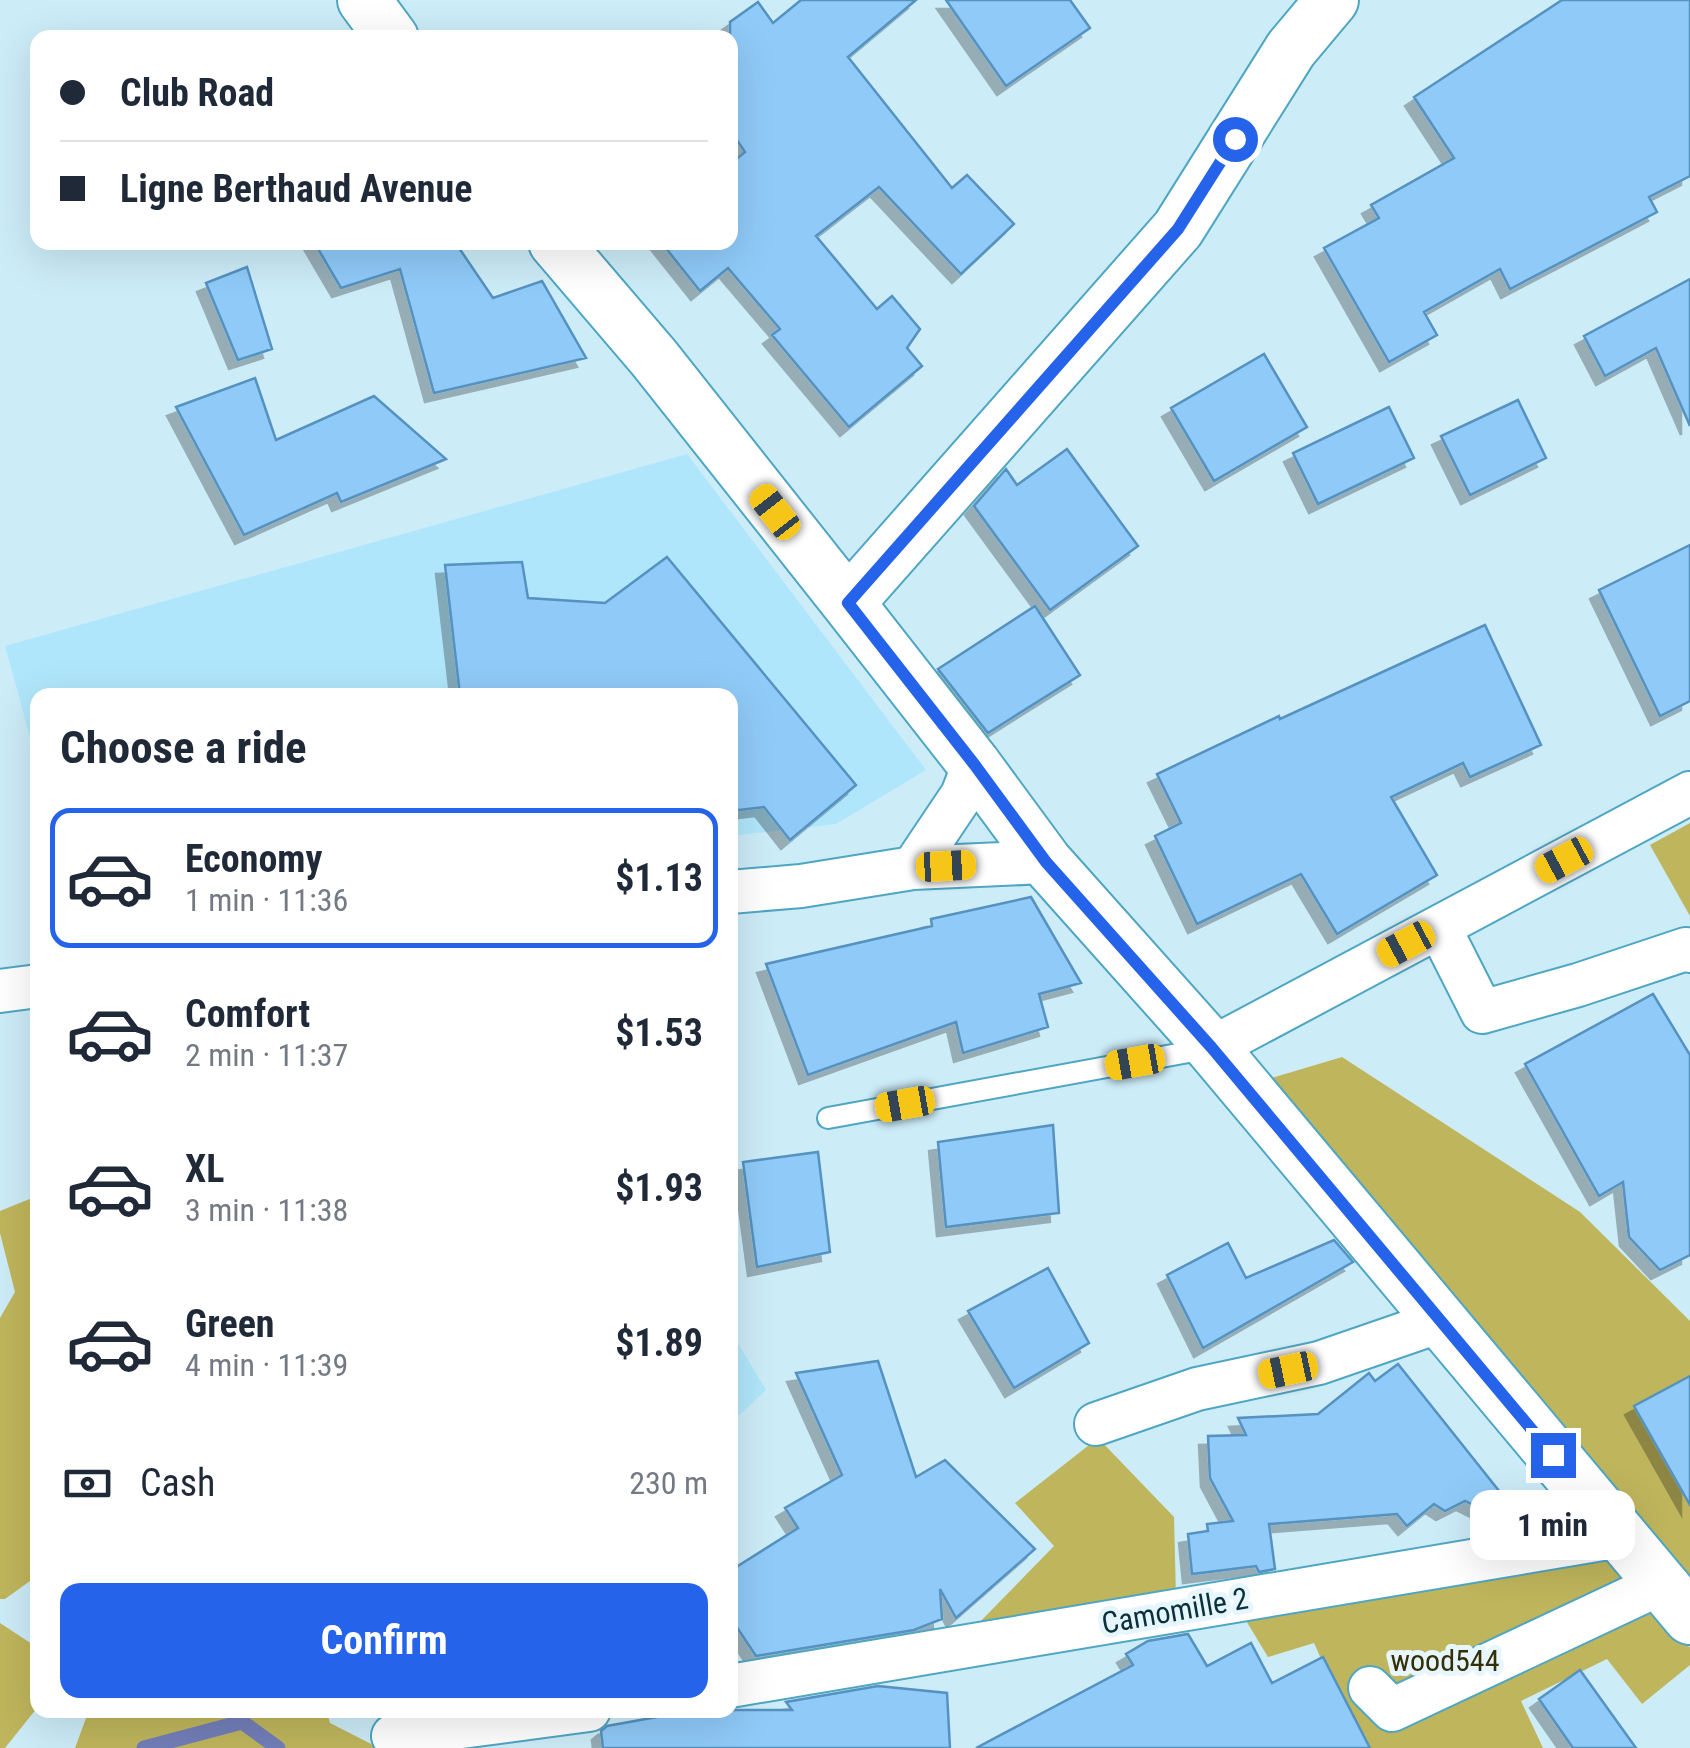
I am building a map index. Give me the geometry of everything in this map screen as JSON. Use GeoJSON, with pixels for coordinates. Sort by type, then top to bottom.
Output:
{"type":"FeatureCollection","features":[{"type":"Feature","properties":{"kind":"street"},"geometry":{"type":"LineString","coordinates":[[364,0],[386,30]]}},
{"type":"Feature","properties":{"kind":"street"},"geometry":{"type":"LineString","coordinates":[[848,603],[1178,229],[1292,49],[1332,0]]}},
{"type":"Feature","properties":{"kind":"street"},"geometry":{"type":"LineString","coordinates":[[562,250],[654,358],[848,603],[1046,862],[1212,1048],[1675,1601],[1392,1710],[1370,1688]]}},
{"type":"Feature","properties":{"kind":"street"},"geometry":{"type":"LineString","coordinates":[[913,868],[962,796],[974,764]]}},
{"type":"Feature","properties":{"kind":"street"},"geometry":{"type":"LineString","coordinates":[[1212,1048],[1690,794]]}},
{"type":"Feature","properties":{"kind":"street"},"geometry":{"type":"LineString","coordinates":[[738,891],[801,886],[913,868],[1046,862]]}},
{"type":"Feature","properties":{"kind":"street"},"geometry":{"type":"LineString","coordinates":[[1439,927],[1482,1012],[1686,948],[1690,951]]}},
{"type":"Feature","properties":{"kind":"street"},"geometry":{"type":"LineString","coordinates":[[0,991],[30,987]]}},
{"type":"Feature","properties":{"kind":"street"},"geometry":{"type":"LineString","coordinates":[[1096,1424],[1197,1389],[1319,1363],[1440,1320]]}},
{"type":"Feature","properties":{"kind":"street","name":"Camomille 2"},"geometry":{"type":"LineString","coordinates":[[738,1685],[1620,1536]]}},
{"type":"Feature","properties":{"kind":"street"},"geometry":{"type":"LineString","coordinates":[[393,1736],[550,1733],[576,1718]]}},
{"type":"Feature","properties":{"kind":"lane"},"geometry":{"type":"LineString","coordinates":[[828,1118],[1212,1048]]}},
{"type":"Feature","properties":{"kind":"shaded area"},"geometry":{"type":"Polygon","coordinates":[[[687,454],[926,770],[836,824],[738,835],[738,688],[30,688],[30,737],[5,646],[687,454]]]}},
{"type":"Feature","properties":{"kind":"shaded area"},"geometry":{"type":"Polygon","coordinates":[[[738,1343],[766,1390],[738,1416],[738,1343]]]}},
{"type":"Feature","properties":{"kind":"green space"},"geometry":{"type":"Polygon","coordinates":[[[1690,823],[1690,916],[1650,845],[1690,823]]]}},
{"type":"Feature","properties":{"kind":"green space"},"geometry":{"type":"Polygon","coordinates":[[[1342,1057],[1580,1212],[1690,1321],[1690,1576],[1262,1081],[1342,1057]]]}},
{"type":"Feature","properties":{"kind":"green space"},"geometry":{"type":"Polygon","coordinates":[[[30,1199],[30,1581],[5,1599],[0,1599],[0,1318],[15,1292],[0,1233],[0,1211],[30,1199]]]}},
{"type":"Feature","properties":{"kind":"green space"},"geometry":{"type":"Polygon","coordinates":[[[1098,1438],[1174,1517],[1176,1598],[974,1628],[1054,1546],[1015,1503],[1098,1438]]]}},
{"type":"Feature","properties":{"kind":"green space","name":"wood544"},"geometry":{"type":"Polygon","coordinates":[[[1611,1549],[1690,1648],[1690,1665],[1642,1704],[1607,1659],[1521,1701],[1543,1748],[1361,1748],[1314,1643],[1268,1657],[1239,1609],[1611,1549]]]}},
{"type":"Feature","properties":{"kind":"green space"},"geometry":{"type":"Polygon","coordinates":[[[0,1623],[30,1643],[30,1717],[5,1748],[0,1748],[0,1623]]]}},
{"type":"Feature","properties":{"kind":"green space"},"geometry":{"type":"Polygon","coordinates":[[[86,1718],[328,1718],[330,1723],[379,1748],[75,1748],[86,1718]]]}},
{"type":"Feature","properties":{"kind":"building"},"geometry":{"type":"Polygon","coordinates":[[[801,0],[916,0],[848,57],[952,188],[967,175],[1014,224],[961,274],[879,187],[816,236],[877,309],[892,296],[920,329],[907,348],[922,366],[849,427],[772,335],[780,329],[728,268],[700,291],[667,250],[738,250],[738,158],[745,152],[738,142],[738,30],[730,30],[730,22],[758,2],[773,23],[801,0]]]}},
{"type":"Feature","properties":{"kind":"building"},"geometry":{"type":"Polygon","coordinates":[[[946,0],[1070,0],[1090,28],[1006,86],[946,0]]]}},
{"type":"Feature","properties":{"kind":"building"},"geometry":{"type":"Polygon","coordinates":[[[1562,0],[1690,0],[1690,176],[1649,197],[1657,212],[1510,289],[1500,269],[1424,312],[1437,335],[1389,362],[1324,248],[1379,218],[1371,205],[1454,158],[1414,97],[1562,0]]]}},
{"type":"Feature","properties":{"kind":"building"},"geometry":{"type":"Polygon","coordinates":[[[319,250],[460,250],[493,298],[542,281],[586,358],[434,393],[400,269],[341,288],[319,250]]]}},
{"type":"Feature","properties":{"kind":"building"},"geometry":{"type":"Polygon","coordinates":[[[247,267],[272,349],[238,360],[206,283],[247,267]]]}},
{"type":"Feature","properties":{"kind":"building"},"geometry":{"type":"Polygon","coordinates":[[[1690,279],[1690,426],[1656,348],[1605,376],[1584,336],[1690,279]]]}},
{"type":"Feature","properties":{"kind":"building"},"geometry":{"type":"Polygon","coordinates":[[[1264,354],[1307,427],[1214,481],[1171,408],[1264,354]]]}},
{"type":"Feature","properties":{"kind":"building"},"geometry":{"type":"Polygon","coordinates":[[[255,378],[276,440],[374,396],[446,459],[341,502],[337,493],[244,535],[176,407],[255,378]]]}},
{"type":"Feature","properties":{"kind":"building"},"geometry":{"type":"Polygon","coordinates":[[[1518,400],[1546,458],[1470,495],[1441,436],[1518,400]]]}},
{"type":"Feature","properties":{"kind":"building"},"geometry":{"type":"Polygon","coordinates":[[[1389,407],[1414,458],[1318,504],[1293,453],[1389,407]]]}},
{"type":"Feature","properties":{"kind":"building"},"geometry":{"type":"Polygon","coordinates":[[[1067,449],[1138,546],[1050,610],[974,506],[1006,469],[1017,485],[1067,449]]]}},
{"type":"Feature","properties":{"kind":"building"},"geometry":{"type":"Polygon","coordinates":[[[1690,545],[1690,701],[1660,716],[1599,590],[1690,545]]]}},
{"type":"Feature","properties":{"kind":"building"},"geometry":{"type":"Polygon","coordinates":[[[667,557],[856,785],[790,840],[764,807],[738,810],[738,688],[459,688],[445,565],[522,562],[528,598],[605,603],[667,557]]]}},
{"type":"Feature","properties":{"kind":"building"},"geometry":{"type":"Polygon","coordinates":[[[1035,606],[1080,675],[988,733],[938,669],[1035,606]]]}},
{"type":"Feature","properties":{"kind":"building"},"geometry":{"type":"Polygon","coordinates":[[[1485,625],[1541,745],[1470,777],[1463,763],[1391,797],[1437,875],[1337,934],[1301,874],[1197,924],[1155,836],[1181,823],[1157,774],[1485,625]]]}},
{"type":"Feature","properties":{"kind":"building"},"geometry":{"type":"Polygon","coordinates":[[[1031,897],[1081,983],[1039,994],[1048,1027],[963,1053],[956,1022],[808,1075],[766,964],[932,926],[931,919],[1031,897]]]}},
{"type":"Feature","properties":{"kind":"building"},"geometry":{"type":"Polygon","coordinates":[[[1653,994],[1690,1055],[1690,1255],[1660,1270],[1629,1237],[1623,1182],[1599,1196],[1525,1064],[1653,994]]]}},
{"type":"Feature","properties":{"kind":"building"},"geometry":{"type":"Polygon","coordinates":[[[1053,1125],[1059,1213],[946,1227],[938,1142],[1053,1125]]]}},
{"type":"Feature","properties":{"kind":"building"},"geometry":{"type":"Polygon","coordinates":[[[818,1152],[830,1252],[757,1267],[743,1162],[818,1152]]]}},
{"type":"Feature","properties":{"kind":"building"},"geometry":{"type":"Polygon","coordinates":[[[1334,1240],[1353,1262],[1203,1348],[1167,1275],[1228,1243],[1246,1278],[1334,1240]]]}},
{"type":"Feature","properties":{"kind":"building"},"geometry":{"type":"Polygon","coordinates":[[[1048,1268],[1089,1343],[1014,1388],[968,1311],[1048,1268]]]}},
{"type":"Feature","properties":{"kind":"building"},"geometry":{"type":"Polygon","coordinates":[[[878,1361],[916,1477],[945,1460],[1035,1549],[956,1618],[940,1589],[942,1619],[914,1630],[756,1656],[738,1629],[738,1566],[798,1528],[785,1508],[842,1475],[796,1373],[878,1361]]]}},
{"type":"Feature","properties":{"kind":"building"},"geometry":{"type":"Polygon","coordinates":[[[1398,1364],[1527,1526],[1520,1528],[1465,1501],[1445,1511],[1434,1504],[1407,1526],[1397,1514],[1269,1524],[1275,1569],[1259,1572],[1256,1566],[1192,1574],[1188,1534],[1208,1531],[1207,1524],[1233,1521],[1210,1478],[1208,1436],[1246,1435],[1238,1418],[1318,1414],[1369,1373],[1375,1381],[1398,1364]]]}},
{"type":"Feature","properties":{"kind":"building"},"geometry":{"type":"Polygon","coordinates":[[[1690,1376],[1690,1505],[1634,1406],[1690,1376]]]}},
{"type":"Feature","properties":{"kind":"building"},"geometry":{"type":"Polygon","coordinates":[[[1188,1634],[1207,1666],[1251,1643],[1272,1683],[1323,1657],[1370,1748],[976,1748],[1133,1665],[1126,1654],[1148,1641],[1188,1634]]]}},
{"type":"Feature","properties":{"kind":"building"},"geometry":{"type":"Polygon","coordinates":[[[1580,1670],[1636,1748],[1573,1748],[1539,1699],[1580,1670]]]}},
{"type":"Feature","properties":{"kind":"building"},"geometry":{"type":"Polygon","coordinates":[[[878,1686],[947,1693],[950,1748],[603,1748],[601,1731],[607,1726],[652,1718],[738,1718],[738,1710],[792,1710],[786,1702],[878,1686]]]}},
{"type":"Feature","properties":{"kind":"waterway"},"geometry":{"type":"LineString","coordinates":[[144,1748],[242,1722],[278,1748]]}},
{"type":"Feature","properties":{"kind":"route"},"geometry":{"type":"LineString","coordinates":[[1235,139],[1178,229],[848,603],[1046,862],[1212,1048],[1553,1455]]}}]}
